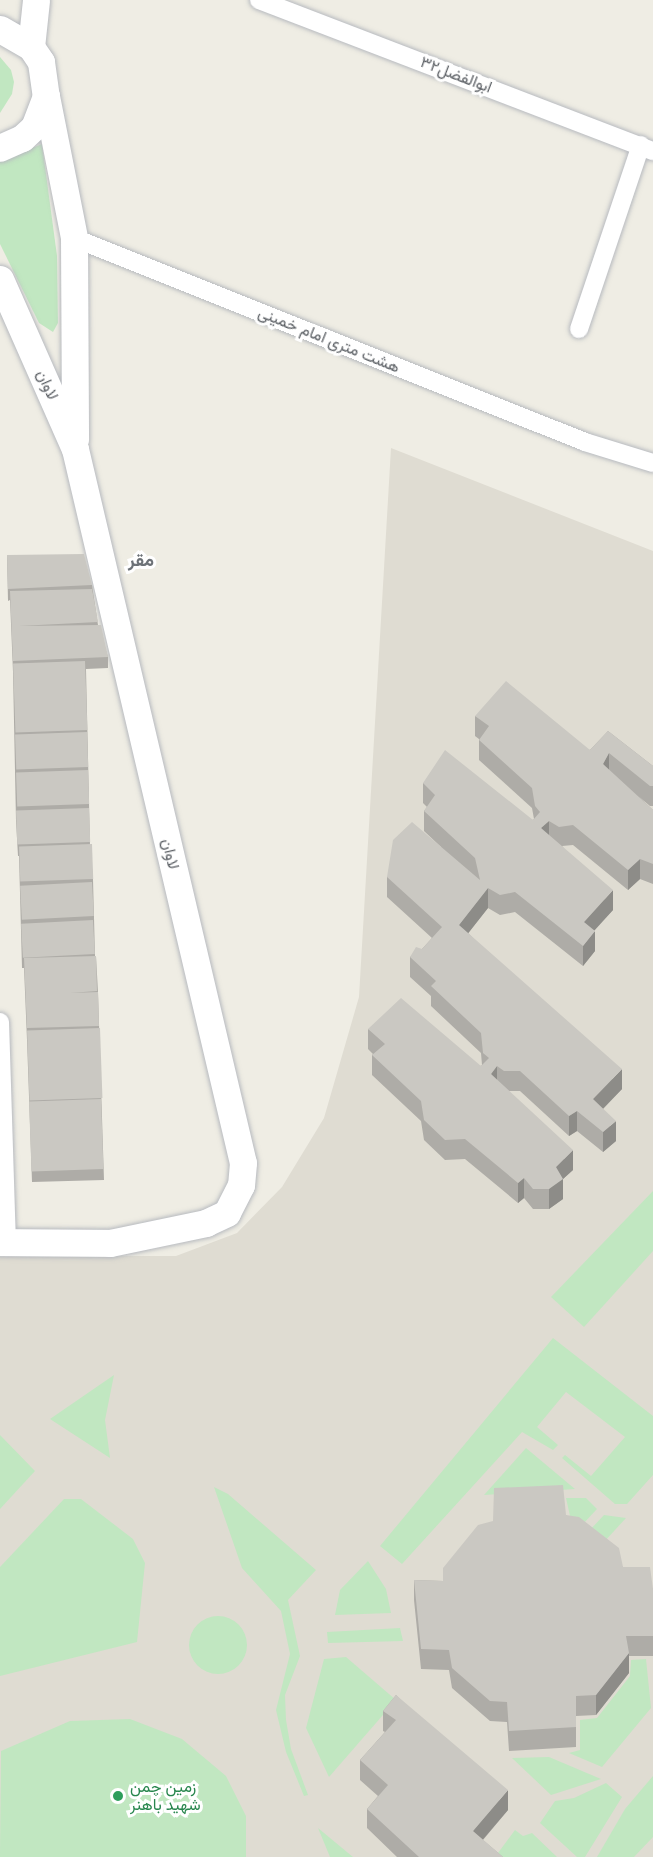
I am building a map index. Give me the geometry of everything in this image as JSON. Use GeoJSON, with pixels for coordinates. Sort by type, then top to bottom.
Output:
{"type":"FeatureCollection","features":[{"type":"Feature","properties":{"kind":"street"},"geometry":{"type":"LineString","coordinates":[[31,47],[36,0]]}},
{"type":"Feature","properties":{"kind":"street","name":"ابوالفضل۳۲"},"geometry":{"type":"LineString","coordinates":[[259,0],[647,148]]}},
{"type":"Feature","properties":{"kind":"street"},"geometry":{"type":"LineString","coordinates":[[0,29],[31,47],[41,62],[74,238],[75,449]]}},
{"type":"Feature","properties":{"kind":"street"},"geometry":{"type":"LineString","coordinates":[[0,148],[22,138],[33,127],[46,96]]}},
{"type":"Feature","properties":{"kind":"street"},"geometry":{"type":"LineString","coordinates":[[579,329],[647,148]]}},
{"type":"Feature","properties":{"kind":"street","name":"هشت متری امام خمینی"},"geometry":{"type":"LineString","coordinates":[[74,238],[585,442],[653,463]]}},
{"type":"Feature","properties":{"kind":"street","name":"لاوان"},"geometry":{"type":"LineString","coordinates":[[0,279],[75,449],[243,1162],[241,1185],[227,1213],[206,1223],[111,1243],[3,1242]]}},
{"type":"Feature","properties":{"kind":"street"},"geometry":{"type":"LineString","coordinates":[[0,1022],[3,1242]]}},
{"type":"Feature","properties":{"kind":"shaded area"},"geometry":{"type":"Polygon","coordinates":[[[391,448],[653,551],[653,1857],[0,1857],[0,1256],[176,1256],[237,1233],[282,1187],[324,1118],[359,997],[391,448]]]}},
{"type":"Feature","properties":{"kind":"green space"},"geometry":{"type":"Polygon","coordinates":[[[0,57],[11,70],[14,82],[12,94],[0,113],[0,57]]]}},
{"type":"Feature","properties":{"kind":"green space"},"geometry":{"type":"Polygon","coordinates":[[[42,144],[57,256],[58,323],[53,332],[39,323],[0,244],[0,161],[42,144]]]}},
{"type":"Feature","properties":{"kind":"green space"},"geometry":{"type":"Polygon","coordinates":[[[653,1191],[653,1251],[584,1327],[551,1297],[653,1191]]]}},
{"type":"Feature","properties":{"kind":"green space"},"geometry":{"type":"Polygon","coordinates":[[[553,1338],[653,1416],[653,1475],[627,1504],[615,1504],[562,1458],[565,1455],[591,1476],[625,1437],[566,1392],[537,1427],[558,1445],[553,1450],[522,1432],[402,1564],[380,1546],[553,1338]]]}},
{"type":"Feature","properties":{"kind":"green space"},"geometry":{"type":"Polygon","coordinates":[[[114,1375],[105,1420],[110,1458],[50,1419],[114,1375]]]}},
{"type":"Feature","properties":{"kind":"green space"},"geometry":{"type":"Polygon","coordinates":[[[0,1435],[35,1471],[0,1509],[0,1435]]]}},
{"type":"Feature","properties":{"kind":"green space"},"geometry":{"type":"Polygon","coordinates":[[[526,1448],[575,1489],[484,1495],[526,1448]]]}},
{"type":"Feature","properties":{"kind":"green space"},"geometry":{"type":"Polygon","coordinates":[[[214,1487],[228,1494],[316,1570],[288,1600],[300,1656],[285,1695],[286,1720],[291,1749],[308,1795],[304,1796],[286,1752],[276,1710],[290,1654],[281,1611],[242,1568],[214,1487]]]}},
{"type":"Feature","properties":{"kind":"green space"},"geometry":{"type":"Polygon","coordinates":[[[566,1498],[586,1498],[597,1509],[583,1524],[570,1516],[566,1498]]]}},
{"type":"Feature","properties":{"kind":"green space"},"geometry":{"type":"Polygon","coordinates":[[[64,1499],[81,1499],[133,1539],[145,1563],[137,1642],[0,1676],[0,1567],[64,1499]]]}},
{"type":"Feature","properties":{"kind":"green space"},"geometry":{"type":"Polygon","coordinates":[[[604,1515],[626,1518],[604,1542],[589,1531],[604,1515]]]}},
{"type":"Feature","properties":{"kind":"green space"},"geometry":{"type":"Polygon","coordinates":[[[368,1561],[386,1589],[391,1613],[335,1615],[340,1590],[368,1561]]]}},
{"type":"Feature","properties":{"kind":"green space"},"geometry":{"type":"Polygon","coordinates":[[[212,1616],[224,1616],[239,1624],[247,1639],[247,1651],[239,1666],[224,1674],[212,1674],[197,1666],[189,1651],[189,1639],[197,1624],[212,1616]]]}},
{"type":"Feature","properties":{"kind":"green space"},"geometry":{"type":"Polygon","coordinates":[[[400,1628],[403,1641],[328,1643],[327,1632],[400,1628]]]}},
{"type":"Feature","properties":{"kind":"green space"},"geometry":{"type":"Polygon","coordinates":[[[346,1657],[396,1700],[329,1777],[306,1728],[324,1659],[346,1657]]]}},
{"type":"Feature","properties":{"kind":"green space"},"geometry":{"type":"Polygon","coordinates":[[[646,1659],[651,1708],[602,1767],[569,1753],[580,1750],[580,1720],[597,1718],[630,1676],[631,1660],[646,1659]]]}},
{"type":"Feature","properties":{"kind":"green space","name":"زمین چمن شهید باهنر"},"geometry":{"type":"Polygon","coordinates":[[[130,1719],[182,1739],[226,1776],[246,1816],[246,1857],[0,1857],[1,1751],[70,1721],[130,1719]]]}},
{"type":"Feature","properties":{"kind":"green space"},"geometry":{"type":"Polygon","coordinates":[[[549,1757],[601,1779],[551,1795],[512,1758],[549,1757]]]}},
{"type":"Feature","properties":{"kind":"green space"},"geometry":{"type":"Polygon","coordinates":[[[653,1776],[653,1837],[634,1857],[597,1857],[625,1809],[653,1776]]]}},
{"type":"Feature","properties":{"kind":"green space"},"geometry":{"type":"Polygon","coordinates":[[[606,1783],[622,1797],[585,1857],[577,1857],[540,1823],[555,1801],[574,1798],[606,1783]]]}},
{"type":"Feature","properties":{"kind":"green space"},"geometry":{"type":"Polygon","coordinates":[[[318,1828],[353,1857],[330,1857],[318,1828]]]}},
{"type":"Feature","properties":{"kind":"green space"},"geometry":{"type":"Polygon","coordinates":[[[515,1830],[523,1836],[532,1833],[557,1857],[495,1857],[515,1830]]]}},
{"type":"Feature","properties":{"kind":"building"},"geometry":{"type":"Polygon","coordinates":[[[84,554],[92,585],[8,589],[7,555],[84,554]]]}},
{"type":"Feature","properties":{"kind":"building"},"geometry":{"type":"Polygon","coordinates":[[[92,589],[98,622],[19,626],[101,625],[108,657],[13,661],[10,591],[92,589]]]}},
{"type":"Feature","properties":{"kind":"building"},"geometry":{"type":"Polygon","coordinates":[[[85,661],[87,730],[15,732],[13,664],[85,661]]]}},
{"type":"Feature","properties":{"kind":"building"},"geometry":{"type":"Polygon","coordinates":[[[506,681],[590,750],[608,731],[653,766],[653,786],[650,786],[609,753],[603,764],[653,810],[653,864],[640,859],[628,870],[573,825],[559,827],[549,821],[541,828],[613,890],[584,922],[595,931],[583,946],[515,892],[500,895],[488,888],[459,925],[622,1069],[593,1099],[616,1121],[603,1132],[577,1111],[569,1116],[520,1071],[504,1071],[497,1066],[491,1074],[573,1150],[556,1167],[563,1179],[549,1189],[533,1189],[524,1178],[518,1183],[465,1139],[445,1140],[424,1120],[421,1101],[372,1055],[385,1044],[368,1029],[401,998],[481,1066],[489,1058],[483,1053],[481,1033],[431,986],[436,981],[410,957],[416,947],[422,949],[442,927],[387,877],[393,840],[412,822],[480,880],[475,858],[424,811],[435,795],[423,783],[445,750],[533,820],[540,812],[535,806],[532,788],[479,740],[489,726],[475,716],[506,681]]]}},
{"type":"Feature","properties":{"kind":"building"},"geometry":{"type":"Polygon","coordinates":[[[87,732],[88,767],[16,769],[15,735],[87,732]]]}},
{"type":"Feature","properties":{"kind":"building"},"geometry":{"type":"Polygon","coordinates":[[[88,770],[89,804],[17,806],[16,773],[88,770]]]}},
{"type":"Feature","properties":{"kind":"building"},"geometry":{"type":"Polygon","coordinates":[[[89,808],[90,842],[17,845],[16,811],[89,808]]]}},
{"type":"Feature","properties":{"kind":"building"},"geometry":{"type":"Polygon","coordinates":[[[92,844],[93,879],[20,882],[19,847],[92,844]]]}},
{"type":"Feature","properties":{"kind":"building"},"geometry":{"type":"Polygon","coordinates":[[[92,882],[94,916],[22,920],[20,886],[92,882]]]}},
{"type":"Feature","properties":{"kind":"building"},"geometry":{"type":"Polygon","coordinates":[[[93,920],[95,954],[23,958],[21,924],[93,920]]]}},
{"type":"Feature","properties":{"kind":"building"},"geometry":{"type":"Polygon","coordinates":[[[96,956],[97,991],[70,993],[98,992],[99,1026],[27,1028],[24,958],[96,956]]]}},
{"type":"Feature","properties":{"kind":"building"},"geometry":{"type":"Polygon","coordinates":[[[100,1028],[102,1098],[29,1101],[27,1031],[100,1028]]]}},
{"type":"Feature","properties":{"kind":"building"},"geometry":{"type":"Polygon","coordinates":[[[101,1099],[103,1169],[31,1171],[29,1102],[101,1099]]]}},
{"type":"Feature","properties":{"kind":"building"},"geometry":{"type":"Polygon","coordinates":[[[563,1485],[566,1515],[579,1517],[619,1548],[623,1567],[650,1567],[653,1589],[653,1636],[626,1636],[629,1653],[596,1695],[576,1696],[576,1727],[509,1731],[507,1702],[490,1701],[452,1668],[449,1650],[421,1649],[414,1580],[443,1581],[443,1568],[478,1525],[493,1521],[494,1488],[563,1485]]]}},
{"type":"Feature","properties":{"kind":"building"},"geometry":{"type":"Polygon","coordinates":[[[396,1695],[508,1790],[473,1831],[503,1857],[419,1857],[367,1809],[388,1785],[360,1760],[396,1720],[383,1711],[396,1695]]]}},
{"type":"Feature","properties":{"kind":"place","name":"زمین چمن شهید باهنر"},"geometry":{"type":"Point","coordinates":[118,1796]}},
{"type":"Feature","properties":{"kind":"district","name":"مقر"},"geometry":{"type":"Point","coordinates":[141,560]}}]}
